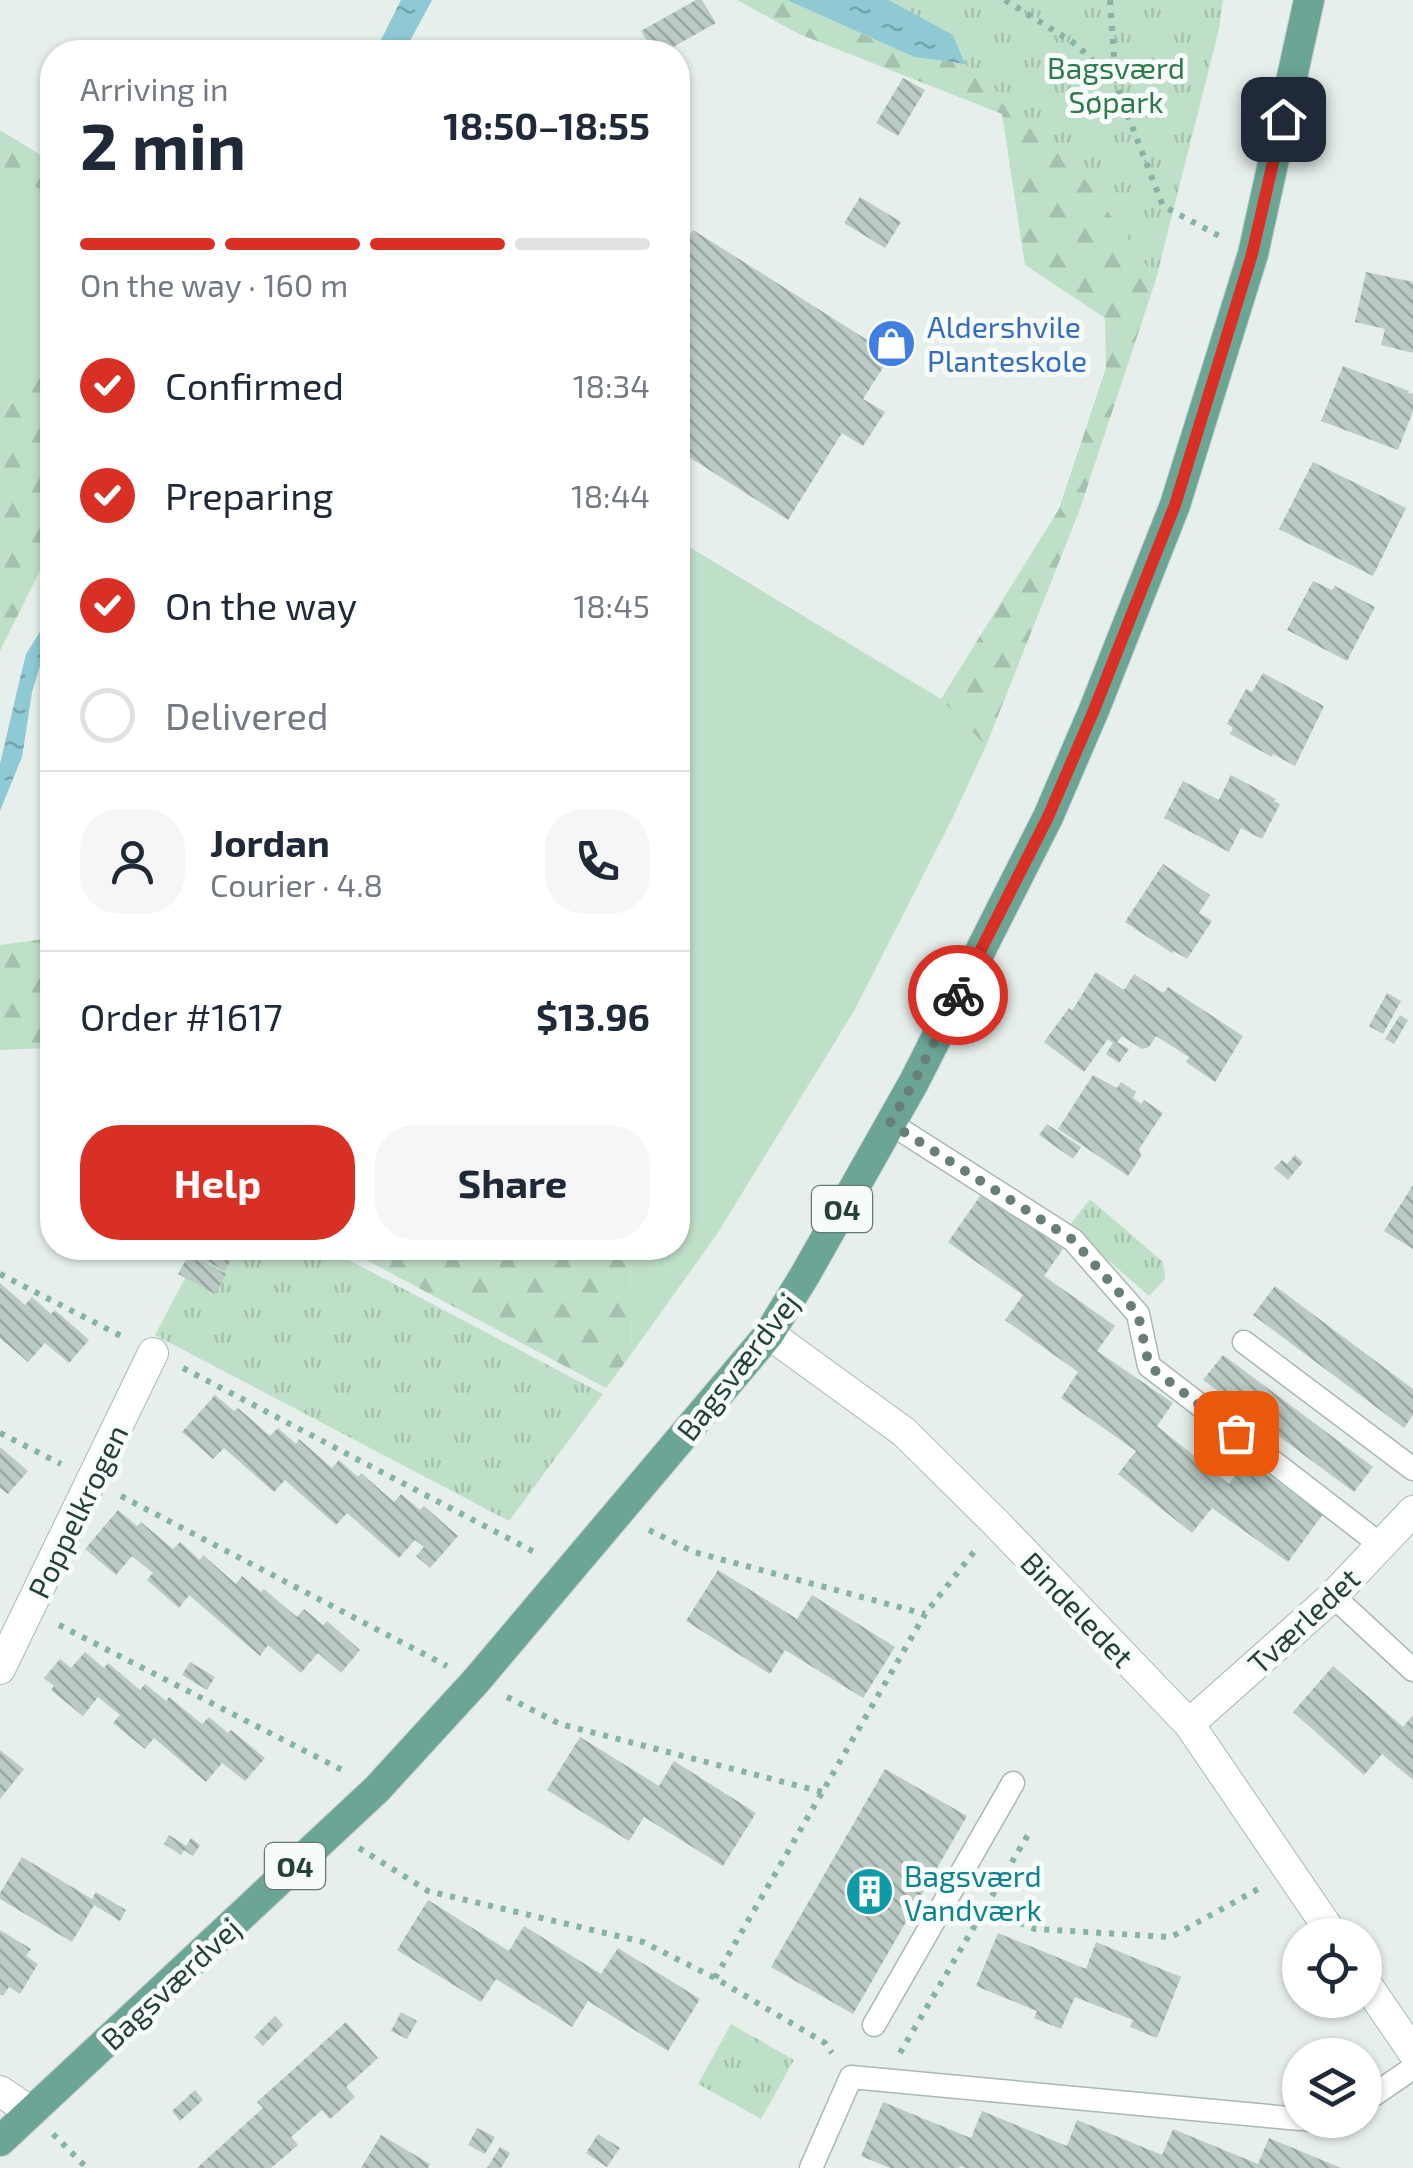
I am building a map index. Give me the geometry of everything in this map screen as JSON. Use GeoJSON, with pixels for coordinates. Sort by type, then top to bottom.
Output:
{"type":"FeatureCollection","features":[{"type":"Feature","properties":{"kind":"main road","name":"Bagsværdvej"},"geometry":{"type":"LineString","coordinates":[[0,2141],[377,1789],[476,1681],[769,1334],[806,1275],[914,1082],[1048,817],[1175,505],[1252,254],[1309,0]]}},
{"type":"Feature","properties":{"kind":"street","name":"Bindeledet"},"geometry":{"type":"LineString","coordinates":[[769,1334],[904,1432],[1189,1724],[1321,1918]]}},
{"type":"Feature","properties":{"kind":"street","name":"Poppelkrogen"},"geometry":{"type":"LineString","coordinates":[[0,1669],[154,1353]]}},
{"type":"Feature","properties":{"kind":"street","name":"Tværledet"},"geometry":{"type":"LineString","coordinates":[[1189,1724],[1333,1596],[1413,1512]]}},
{"type":"Feature","properties":{"kind":"street"},"geometry":{"type":"LineString","coordinates":[[1382,2007],[1413,2052]]}},
{"type":"Feature","properties":{"kind":"street"},"geometry":{"type":"LineString","coordinates":[[0,2091],[31,2112]]}},
{"type":"Feature","properties":{"kind":"lane"},"geometry":{"type":"LineString","coordinates":[[890,1123],[1073,1240],[1138,1314],[1149,1366],[1381,1545]]}},
{"type":"Feature","properties":{"kind":"lane"},"geometry":{"type":"LineString","coordinates":[[1244,1342],[1413,1469]]}},
{"type":"Feature","properties":{"kind":"lane"},"geometry":{"type":"LineString","coordinates":[[1333,1596],[1413,1670]]}},
{"type":"Feature","properties":{"kind":"lane"},"geometry":{"type":"LineString","coordinates":[[874,2025],[1012,1783]]}},
{"type":"Feature","properties":{"kind":"lane"},"geometry":{"type":"LineString","coordinates":[[1382,2089],[1413,2068]]}},
{"type":"Feature","properties":{"kind":"lane"},"geometry":{"type":"LineString","coordinates":[[811,2168],[852,2077],[1282,2117]]}},
{"type":"Feature","properties":{"kind":"path"},"geometry":{"type":"LineString","coordinates":[[1005,0],[1077,45],[1116,85]]}},
{"type":"Feature","properties":{"kind":"path"},"geometry":{"type":"LineString","coordinates":[[1110,0],[1116,85],[1163,206],[1252,254]]}},
{"type":"Feature","properties":{"kind":"path"},"geometry":{"type":"LineString","coordinates":[[0,1274],[570,1571]]}},
{"type":"Feature","properties":{"kind":"path"},"geometry":{"type":"LineString","coordinates":[[0,1433],[560,1724],[822,1792]]}},
{"type":"Feature","properties":{"kind":"path"},"geometry":{"type":"LineString","coordinates":[[617,1514],[694,1552],[925,1614]]}},
{"type":"Feature","properties":{"kind":"path"},"geometry":{"type":"LineString","coordinates":[[715,1978],[925,1614],[996,1524]]}},
{"type":"Feature","properties":{"kind":"path"},"geometry":{"type":"LineString","coordinates":[[28,1610],[377,1789]]}},
{"type":"Feature","properties":{"kind":"path"},"geometry":{"type":"LineString","coordinates":[[332,1832],[428,1891],[643,1942],[715,1978],[825,2043],[852,2077]]}},
{"type":"Feature","properties":{"kind":"path"},"geometry":{"type":"LineString","coordinates":[[884,2080],[1029,1832]]}},
{"type":"Feature","properties":{"kind":"path"},"geometry":{"type":"LineString","coordinates":[[983,1910],[1035,1928],[1171,1937],[1290,1872]]}},
{"type":"Feature","properties":{"kind":"path"},"geometry":{"type":"LineString","coordinates":[[31,2112],[87,2168]]}},
{"type":"Feature","properties":{"kind":"green space"},"geometry":{"type":"Polygon","coordinates":[[[737,0],[787,0],[914,57],[965,64],[1065,151],[1156,279],[1080,509],[986,746],[941,699],[1059,509],[1106,368],[1105,318],[1025,265],[1002,114],[799,34],[737,0]]]}},
{"type":"Feature","properties":{"kind":"green space","name":"Bagsværd Søpark"},"geometry":{"type":"Polygon","coordinates":[[[889,0],[1223,0],[1156,279],[1065,151],[965,64],[953,35],[889,0]]]}},
{"type":"Feature","properties":{"kind":"green space"},"geometry":{"type":"Polygon","coordinates":[[[0,130],[40,155],[40,189],[32,185],[0,199],[0,130]]]}},
{"type":"Feature","properties":{"kind":"green space"},"geometry":{"type":"Polygon","coordinates":[[[32,185],[40,189],[40,352],[0,421],[0,199],[32,185]]]}},
{"type":"Feature","properties":{"kind":"green space"},"geometry":{"type":"Polygon","coordinates":[[[40,352],[40,571],[0,651],[0,421],[40,352]]]}},
{"type":"Feature","properties":{"kind":"green space"},"geometry":{"type":"Polygon","coordinates":[[[690,547],[941,699],[986,746],[854,1011],[717,1234],[632,1353],[630,1260],[690,1260],[690,547]]]}},
{"type":"Feature","properties":{"kind":"green space"},"geometry":{"type":"Polygon","coordinates":[[[40,940],[40,1048],[0,1050],[0,945],[40,940]]]}},
{"type":"Feature","properties":{"kind":"green space"},"geometry":{"type":"Polygon","coordinates":[[[1090,1199],[1163,1262],[1165,1279],[1149,1296],[1069,1226],[1090,1199]]]}},
{"type":"Feature","properties":{"kind":"green space"},"geometry":{"type":"Polygon","coordinates":[[[195,1260],[349,1260],[603,1394],[509,1521],[155,1335],[195,1260]]]}},
{"type":"Feature","properties":{"kind":"green space"},"geometry":{"type":"Polygon","coordinates":[[[366,1260],[630,1260],[632,1353],[606,1388],[366,1260]]]}},
{"type":"Feature","properties":{"kind":"green space"},"geometry":{"type":"Polygon","coordinates":[[[731,2024],[794,2060],[761,2119],[698,2084],[731,2024]]]}},
{"type":"Feature","properties":{"kind":"water"},"geometry":{"type":"Polygon","coordinates":[[[401,0],[432,0],[410,40],[381,40],[401,0]]]}},
{"type":"Feature","properties":{"kind":"water"},"geometry":{"type":"Polygon","coordinates":[[[787,0],[889,0],[953,35],[965,64],[914,57],[787,0]]]}},
{"type":"Feature","properties":{"kind":"water"},"geometry":{"type":"Polygon","coordinates":[[[40,632],[40,666],[22,757],[0,811],[0,764],[26,654],[40,632]]]}},
{"type":"Feature","properties":{"kind":"building"},"geometry":{"type":"Polygon","coordinates":[[[696,0],[702,0],[716,23],[686,40],[647,40],[641,31],[696,0]]]}},
{"type":"Feature","properties":{"kind":"building"},"geometry":{"type":"Polygon","coordinates":[[[903,78],[925,90],[898,136],[876,123],[903,78]]]}},
{"type":"Feature","properties":{"kind":"building"},"geometry":{"type":"Polygon","coordinates":[[[860,197],[901,222],[885,248],[844,223],[860,197]]]}},
{"type":"Feature","properties":{"kind":"building"},"geometry":{"type":"Polygon","coordinates":[[[693,230],[891,355],[863,399],[885,412],[863,446],[842,433],[788,520],[690,458],[693,230]]]}},
{"type":"Feature","properties":{"kind":"building"},"geometry":{"type":"Polygon","coordinates":[[[1366,272],[1413,282],[1413,353],[1381,345],[1385,329],[1355,322],[1366,272]]]}},
{"type":"Feature","properties":{"kind":"building"},"geometry":{"type":"Polygon","coordinates":[[[1343,366],[1413,394],[1413,411],[1398,450],[1321,421],[1343,366]]]}},
{"type":"Feature","properties":{"kind":"building"},"geometry":{"type":"Polygon","coordinates":[[[1313,462],[1406,508],[1373,576],[1279,529],[1313,462]]]}},
{"type":"Feature","properties":{"kind":"building"},"geometry":{"type":"Polygon","coordinates":[[[1313,581],[1332,590],[1335,586],[1375,607],[1347,661],[1287,630],[1313,581]]]}},
{"type":"Feature","properties":{"kind":"building"},"geometry":{"type":"Polygon","coordinates":[[[1263,673],[1324,706],[1295,766],[1230,734],[1233,728],[1227,724],[1246,689],[1252,692],[1263,673]]]}},
{"type":"Feature","properties":{"kind":"building"},"geometry":{"type":"Polygon","coordinates":[[[1231,775],[1280,804],[1262,839],[1241,828],[1229,852],[1164,818],[1183,781],[1219,800],[1231,775]]]}},
{"type":"Feature","properties":{"kind":"building"},"geometry":{"type":"Polygon","coordinates":[[[1163,864],[1210,895],[1199,913],[1212,921],[1187,959],[1125,922],[1163,864]]]}},
{"type":"Feature","properties":{"kind":"building"},"geometry":{"type":"Polygon","coordinates":[[[1096,972],[1124,990],[1134,974],[1163,993],[1168,987],[1243,1036],[1215,1082],[1186,1062],[1189,1057],[1156,1036],[1149,1047],[1142,1049],[1122,1036],[1117,1042],[1129,1049],[1119,1063],[1106,1054],[1113,1043],[1108,1039],[1084,1072],[1044,1042],[1069,1008],[1072,1011],[1096,972]]]}},
{"type":"Feature","properties":{"kind":"building"},"geometry":{"type":"Polygon","coordinates":[[[1387,993],[1401,1001],[1383,1034],[1369,1026],[1387,993]]]}},
{"type":"Feature","properties":{"kind":"building"},"geometry":{"type":"Polygon","coordinates":[[[1400,1015],[1408,1020],[1394,1044],[1385,1039],[1400,1015]]]}},
{"type":"Feature","properties":{"kind":"building"},"geometry":{"type":"Polygon","coordinates":[[[1093,1075],[1117,1088],[1121,1082],[1136,1092],[1133,1098],[1141,1104],[1144,1100],[1163,1113],[1139,1149],[1141,1156],[1128,1176],[1058,1129],[1093,1075]]]}},
{"type":"Feature","properties":{"kind":"building"},"geometry":{"type":"Polygon","coordinates":[[[1047,1124],[1081,1147],[1073,1159],[1039,1135],[1047,1124]]]}},
{"type":"Feature","properties":{"kind":"building"},"geometry":{"type":"Polygon","coordinates":[[[1295,1155],[1303,1162],[1288,1180],[1274,1168],[1282,1160],[1287,1164],[1295,1155]]]}},
{"type":"Feature","properties":{"kind":"building"},"geometry":{"type":"Polygon","coordinates":[[[1413,1185],[1413,1249],[1384,1231],[1413,1185]]]}},
{"type":"Feature","properties":{"kind":"building"},"geometry":{"type":"Polygon","coordinates":[[[983,1192],[1063,1249],[1044,1276],[1115,1326],[1097,1351],[1173,1403],[1157,1426],[1229,1484],[1246,1460],[1323,1514],[1288,1562],[1212,1508],[1192,1533],[1118,1474],[1136,1451],[1061,1398],[1078,1372],[1005,1320],[1023,1295],[948,1242],[983,1192]]]}},
{"type":"Feature","properties":{"kind":"building"},"geometry":{"type":"Polygon","coordinates":[[[186,1260],[200,1260],[226,1274],[215,1294],[178,1274],[186,1260]]]}},
{"type":"Feature","properties":{"kind":"building"},"geometry":{"type":"Polygon","coordinates":[[[205,1260],[231,1260],[225,1271],[205,1260]]]}},
{"type":"Feature","properties":{"kind":"building"},"geometry":{"type":"Polygon","coordinates":[[[0,1283],[25,1305],[32,1297],[51,1314],[55,1310],[89,1340],[69,1363],[45,1343],[28,1362],[0,1338],[0,1283]]]}},
{"type":"Feature","properties":{"kind":"building"},"geometry":{"type":"Polygon","coordinates":[[[1275,1286],[1413,1389],[1413,1415],[1404,1428],[1253,1315],[1275,1286]]]}},
{"type":"Feature","properties":{"kind":"building"},"geometry":{"type":"Polygon","coordinates":[[[1223,1355],[1373,1467],[1354,1492],[1203,1380],[1223,1355]]]}},
{"type":"Feature","properties":{"kind":"building"},"geometry":{"type":"Polygon","coordinates":[[[215,1395],[234,1411],[238,1408],[270,1436],[278,1428],[296,1444],[299,1439],[332,1468],[339,1460],[358,1477],[361,1473],[394,1502],[401,1494],[420,1510],[424,1506],[458,1536],[430,1568],[416,1556],[424,1547],[415,1540],[399,1558],[347,1513],[336,1525],[285,1480],[274,1492],[224,1448],[213,1459],[182,1432],[215,1395]]]}},
{"type":"Feature","properties":{"kind":"building"},"geometry":{"type":"Polygon","coordinates":[[[0,1447],[28,1471],[8,1494],[0,1488],[0,1447]]]}},
{"type":"Feature","properties":{"kind":"building"},"geometry":{"type":"Polygon","coordinates":[[[118,1510],[137,1526],[141,1522],[173,1549],[180,1542],[200,1560],[203,1555],[236,1584],[242,1576],[261,1592],[264,1589],[297,1617],[304,1609],[323,1625],[327,1621],[360,1650],[341,1673],[318,1653],[301,1673],[268,1645],[260,1656],[189,1595],[179,1608],[147,1580],[153,1573],[132,1556],[116,1575],[85,1549],[118,1510]]]}},
{"type":"Feature","properties":{"kind":"building"},"geometry":{"type":"Polygon","coordinates":[[[718,1570],[797,1619],[812,1595],[895,1647],[863,1698],[785,1650],[770,1674],[686,1621],[718,1570]]]}},
{"type":"Feature","properties":{"kind":"building"},"geometry":{"type":"Polygon","coordinates":[[[85,1652],[104,1668],[108,1663],[140,1690],[145,1684],[166,1701],[169,1697],[202,1724],[209,1717],[265,1758],[245,1781],[222,1763],[206,1782],[154,1738],[145,1749],[113,1723],[120,1715],[98,1697],[83,1716],[51,1690],[54,1686],[44,1678],[60,1659],[71,1668],[85,1652]]]}},
{"type":"Feature","properties":{"kind":"building"},"geometry":{"type":"Polygon","coordinates":[[[190,1662],[215,1677],[207,1690],[182,1675],[190,1662]]]}},
{"type":"Feature","properties":{"kind":"building"},"geometry":{"type":"Polygon","coordinates":[[[1333,1666],[1403,1727],[1413,1715],[1413,1780],[1382,1754],[1364,1775],[1293,1712],[1333,1666]]]}},
{"type":"Feature","properties":{"kind":"building"},"geometry":{"type":"Polygon","coordinates":[[[580,1737],[659,1786],[674,1761],[756,1813],[723,1866],[644,1817],[629,1841],[547,1790],[580,1737]]]}},
{"type":"Feature","properties":{"kind":"building"},"geometry":{"type":"Polygon","coordinates":[[[0,1750],[24,1769],[0,1799],[0,1750]]]}},
{"type":"Feature","properties":{"kind":"building","name":"Bagsværd Vandværk"},"geometry":{"type":"Polygon","coordinates":[[[885,1769],[967,1816],[853,2014],[771,1967],[885,1769]]]}},
{"type":"Feature","properties":{"kind":"building"},"geometry":{"type":"Polygon","coordinates":[[[169,1835],[186,1846],[191,1838],[200,1845],[193,1856],[184,1850],[181,1855],[164,1844],[169,1835]]]}},
{"type":"Feature","properties":{"kind":"building"},"geometry":{"type":"Polygon","coordinates":[[[22,1857],[92,1899],[96,1892],[126,1910],[120,1921],[94,1905],[72,1942],[0,1899],[22,1857]]]}},
{"type":"Feature","properties":{"kind":"building"},"geometry":{"type":"Polygon","coordinates":[[[428,1900],[509,1951],[524,1926],[601,1974],[618,1948],[700,1999],[668,2051],[588,2001],[572,2027],[496,1979],[481,2002],[397,1950],[428,1900]]]}},
{"type":"Feature","properties":{"kind":"building"},"geometry":{"type":"Polygon","coordinates":[[[0,1930],[31,1949],[26,1956],[38,1964],[20,1994],[9,1987],[3,1996],[0,1994],[0,1930]]]}},
{"type":"Feature","properties":{"kind":"building"},"geometry":{"type":"Polygon","coordinates":[[[998,1933],[1086,1969],[1096,1942],[1181,1977],[1157,2038],[1130,2027],[1133,2020],[1075,1997],[1061,2029],[1034,2018],[1037,2011],[976,1986],[998,1933]]]}},
{"type":"Feature","properties":{"kind":"building"},"geometry":{"type":"Polygon","coordinates":[[[401,2012],[417,2021],[407,2039],[391,2031],[401,2012]]]}},
{"type":"Feature","properties":{"kind":"building"},"geometry":{"type":"Polygon","coordinates":[[[275,2016],[283,2025],[263,2046],[254,2037],[275,2016]]]}},
{"type":"Feature","properties":{"kind":"building"},"geometry":{"type":"Polygon","coordinates":[[[346,2022],[378,2058],[346,2087],[355,2097],[330,2119],[322,2110],[291,2137],[298,2145],[271,2168],[197,2168],[263,2108],[257,2102],[346,2022]]]}},
{"type":"Feature","properties":{"kind":"building"},"geometry":{"type":"Polygon","coordinates":[[[195,2090],[203,2100],[180,2121],[172,2111],[195,2090]]]}},
{"type":"Feature","properties":{"kind":"building"},"geometry":{"type":"Polygon","coordinates":[[[883,2102],[971,2138],[982,2111],[1067,2146],[1077,2120],[1162,2155],[1173,2129],[1258,2164],[1269,2138],[1341,2168],[890,2168],[861,2156],[883,2102]]]}},
{"type":"Feature","properties":{"kind":"building"},"geometry":{"type":"Polygon","coordinates":[[[477,2128],[495,2137],[485,2154],[468,2145],[477,2128]]]}},
{"type":"Feature","properties":{"kind":"building"},"geometry":{"type":"Polygon","coordinates":[[[598,2134],[620,2148],[607,2167],[586,2153],[598,2134]]]}},
{"type":"Feature","properties":{"kind":"building"},"geometry":{"type":"Polygon","coordinates":[[[381,2135],[430,2164],[428,2168],[361,2168],[381,2135]]]}},
{"type":"Feature","properties":{"kind":"building"},"geometry":{"type":"Polygon","coordinates":[[[500,2147],[510,2153],[501,2168],[487,2168],[500,2147]]]}},
{"type":"Feature","properties":{"kind":"way so far"},"geometry":{"type":"LineString","coordinates":[[958,995],[890,1123],[1073,1240],[1138,1314],[1149,1366],[1236,1433]]}},
{"type":"Feature","properties":{"kind":"place","name":"Aldershvile Planteskole"},"geometry":{"type":"Point","coordinates":[892,343]}},
{"type":"Feature","properties":{"kind":"place","name":"Bagsværd Vandværk"},"geometry":{"type":"Point","coordinates":[869,1892]}},
{"type":"Feature","properties":{"kind":"route"},"geometry":{"type":"LineString","coordinates":[[958,995],[1048,817],[1175,505],[1252,254],[1283,119]]}}]}
